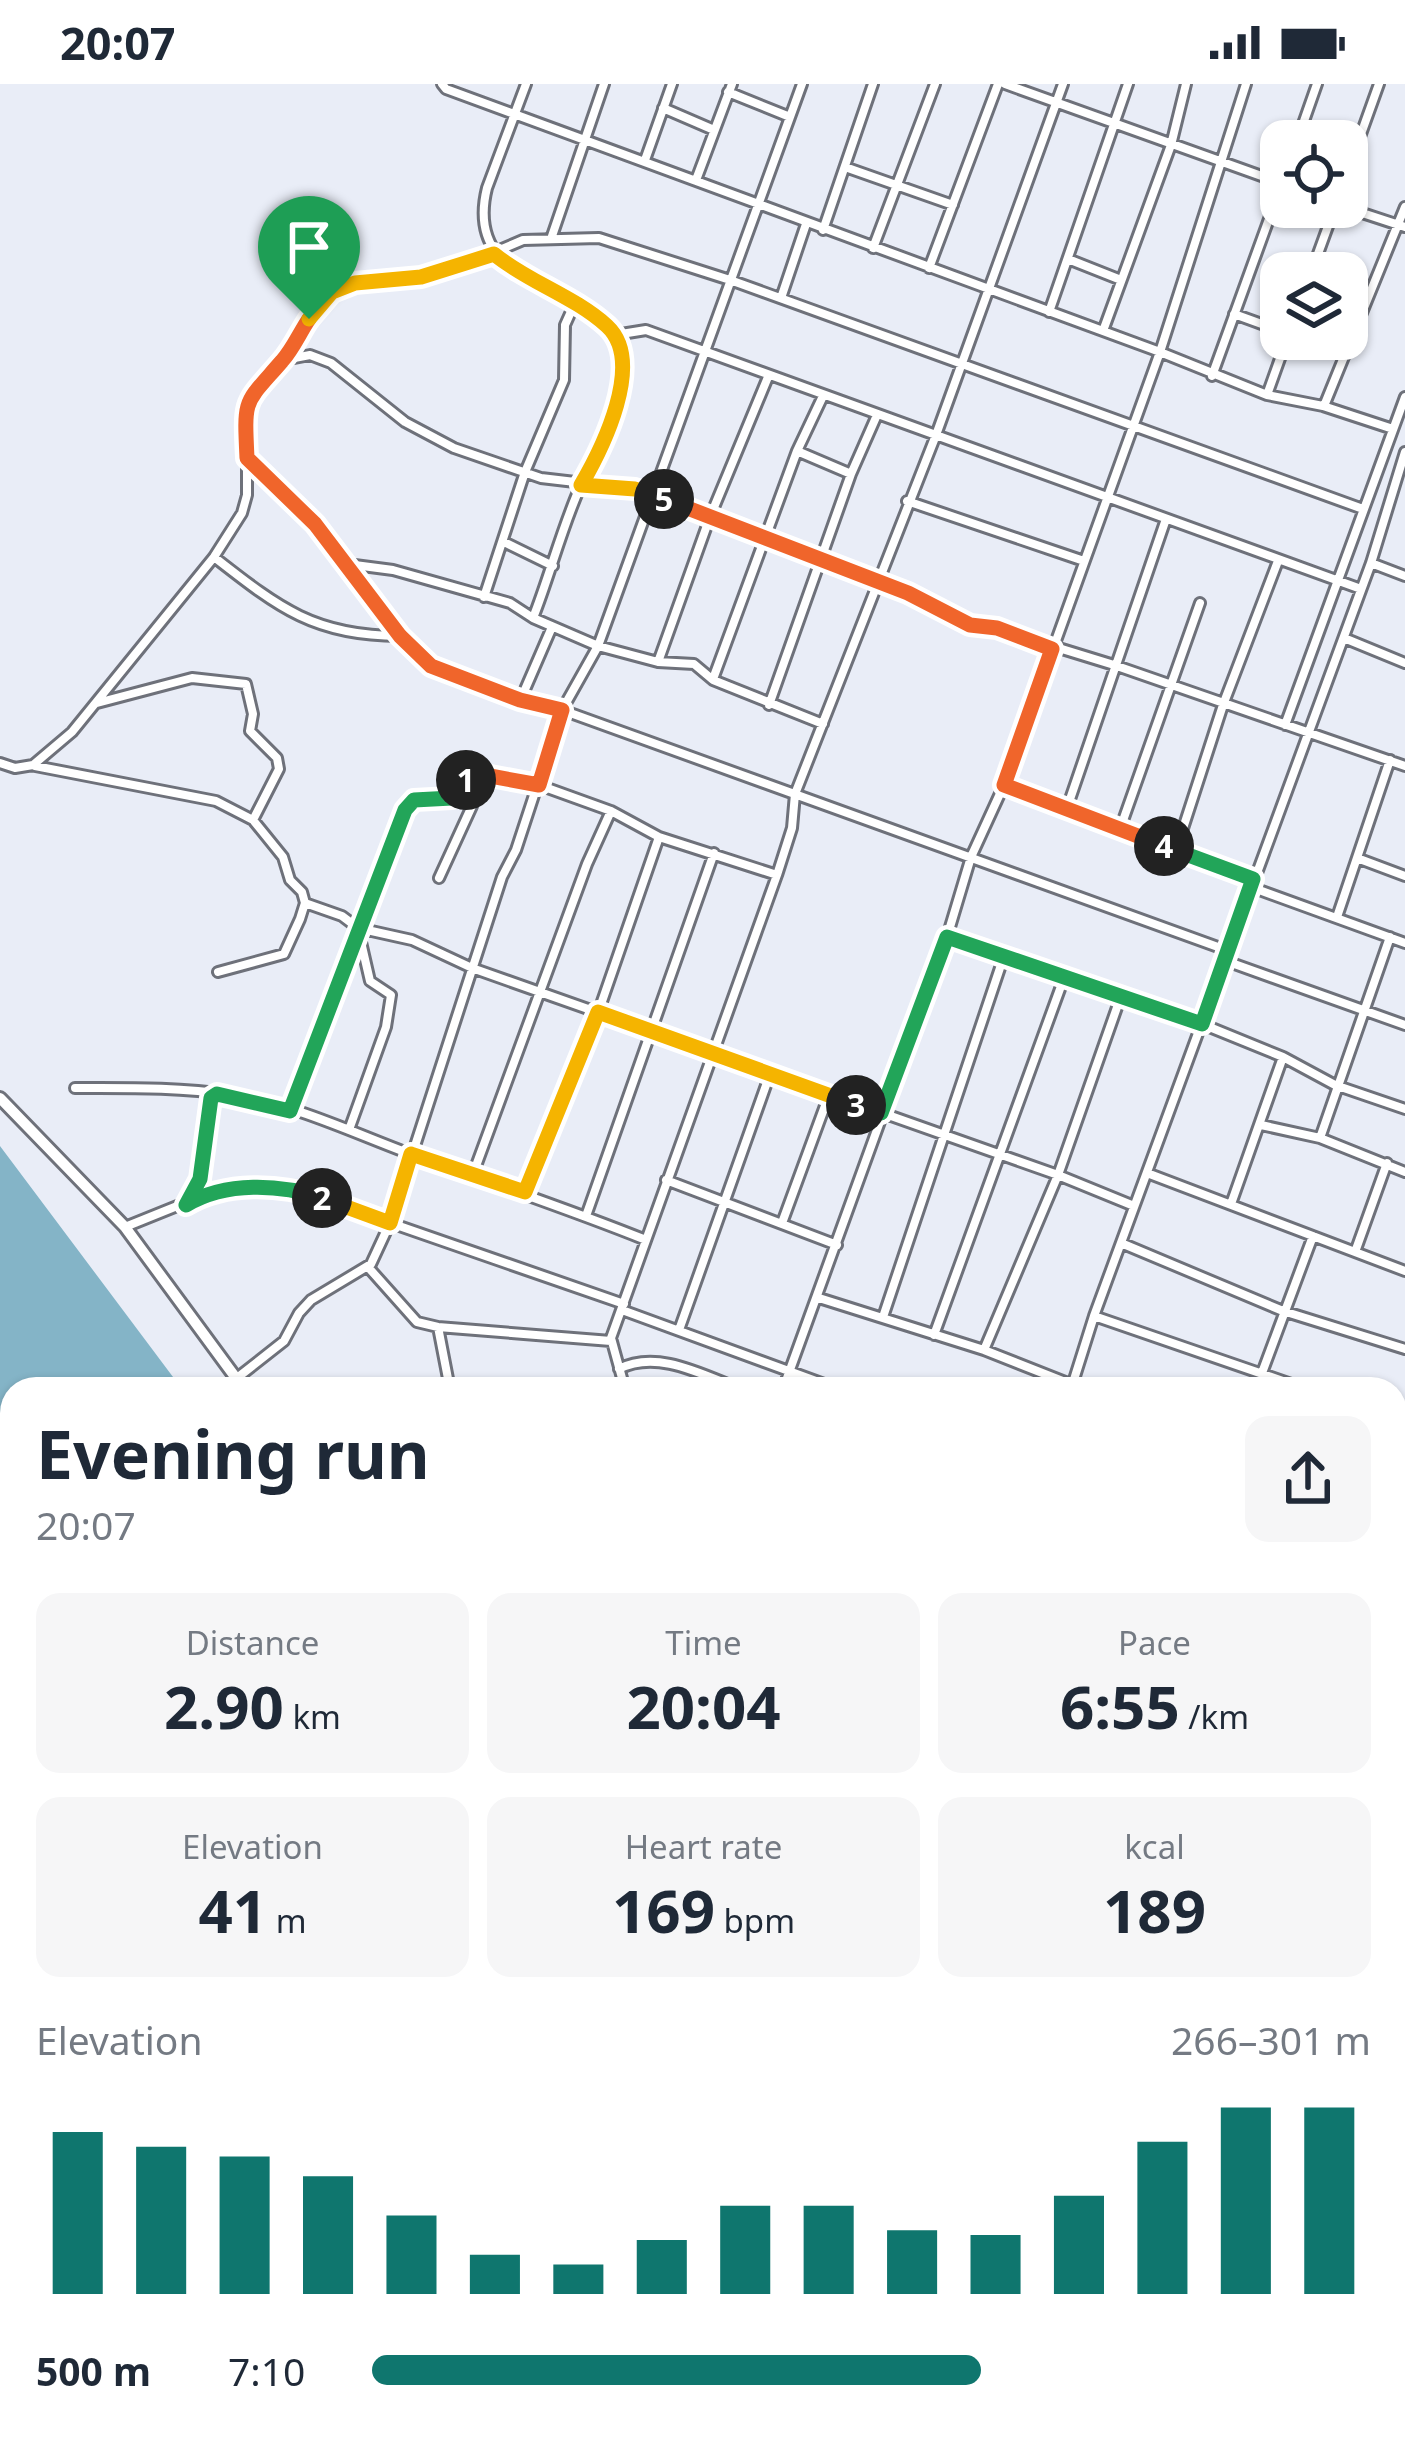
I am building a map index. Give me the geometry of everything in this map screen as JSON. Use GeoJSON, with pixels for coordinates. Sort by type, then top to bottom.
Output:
{"type":"FeatureCollection","features":[{"type":"Feature","properties":{"kind":"main road"},"geometry":{"type":"LineString","coordinates":[[0,1098],[125,1227],[237,1377]]}},
{"type":"Feature","properties":{"kind":"street"},"geometry":{"type":"LineString","coordinates":[[442,84],[757,206],[1160,352],[1212,376],[1393,429]]}},
{"type":"Feature","properties":{"kind":"street"},"geometry":{"type":"LineString","coordinates":[[526,84],[482,206],[485,240],[494,254],[615,335],[620,365],[611,429],[581,485],[533,618]]}},
{"type":"Feature","properties":{"kind":"street"},"geometry":{"type":"LineString","coordinates":[[552,236],[604,84]]}},
{"type":"Feature","properties":{"kind":"street"},"geometry":{"type":"LineString","coordinates":[[645,160],[672,84]]}},
{"type":"Feature","properties":{"kind":"street"},"geometry":{"type":"LineString","coordinates":[[247,1377],[284,1341],[311,1300],[368,1267],[390,1223],[502,877],[516,850],[562,710],[598,646],[802,84]]}},
{"type":"Feature","properties":{"kind":"street"},"geometry":{"type":"LineString","coordinates":[[823,230],[873,84]]}},
{"type":"Feature","properties":{"kind":"street"},"geometry":{"type":"LineString","coordinates":[[873,248],[935,84]]}},
{"type":"Feature","properties":{"kind":"street"},"geometry":{"type":"LineString","coordinates":[[929,268],[1001,84],[1260,176]]}},
{"type":"Feature","properties":{"kind":"street"},"geometry":{"type":"LineString","coordinates":[[621,1377],[611,1342],[777,875],[792,828],[795,794],[936,435],[1063,84]]}},
{"type":"Feature","properties":{"kind":"street"},"geometry":{"type":"LineString","coordinates":[[1048,312],[1129,84]]}},
{"type":"Feature","properties":{"kind":"street"},"geometry":{"type":"LineString","coordinates":[[1103,331],[1171,145],[1186,84]]}},
{"type":"Feature","properties":{"kind":"street"},"geometry":{"type":"LineString","coordinates":[[788,1377],[947,937],[971,857],[1004,785],[1160,352],[1246,84]]}},
{"type":"Feature","properties":{"kind":"street"},"geometry":{"type":"LineString","coordinates":[[1305,120],[1318,84]]}},
{"type":"Feature","properties":{"kind":"street"},"geometry":{"type":"LineString","coordinates":[[1366,120],[1379,84]]}},
{"type":"Feature","properties":{"kind":"street"},"geometry":{"type":"LineString","coordinates":[[696,180],[730,88],[790,117]]}},
{"type":"Feature","properties":{"kind":"street"},"geometry":{"type":"LineString","coordinates":[[664,108],[715,130]]}},
{"type":"Feature","properties":{"kind":"street"},"geometry":{"type":"LineString","coordinates":[[844,167],[953,206]]}},
{"type":"Feature","properties":{"kind":"street"},"geometry":{"type":"LineString","coordinates":[[1368,299],[1402,226],[1405,207]]}},
{"type":"Feature","properties":{"kind":"street"},"geometry":{"type":"LineString","coordinates":[[1368,215],[1402,226]]}},
{"type":"Feature","properties":{"kind":"street"},"geometry":{"type":"LineString","coordinates":[[781,298],[806,224]]}},
{"type":"Feature","properties":{"kind":"street"},"geometry":{"type":"LineString","coordinates":[[1212,376],[1265,228]]}},
{"type":"Feature","properties":{"kind":"street"},"geometry":{"type":"LineString","coordinates":[[33,765],[72,732],[214,557],[242,513],[251,393],[284,360],[332,292],[355,283],[449,271],[523,240],[552,236],[609,240],[1364,509]]}},
{"type":"Feature","properties":{"kind":"street"},"geometry":{"type":"LineString","coordinates":[[1067,259],[1121,280]]}},
{"type":"Feature","properties":{"kind":"street"},"geometry":{"type":"LineString","coordinates":[[484,596],[525,472],[564,380],[565,325],[574,305]]}},
{"type":"Feature","properties":{"kind":"street"},"geometry":{"type":"LineString","coordinates":[[1234,314],[1260,323]]}},
{"type":"Feature","properties":{"kind":"street"},"geometry":{"type":"LineString","coordinates":[[615,335],[646,330],[1360,589]]}},
{"type":"Feature","properties":{"kind":"street"},"geometry":{"type":"LineString","coordinates":[[284,360],[310,356],[331,363],[432,438],[525,472],[581,485],[635,489],[880,582],[970,625],[997,628],[1114,665],[1405,766]]}},
{"type":"Feature","properties":{"kind":"street"},"geometry":{"type":"LineString","coordinates":[[1267,395],[1280,360]]}},
{"type":"Feature","properties":{"kind":"street"},"geometry":{"type":"LineString","coordinates":[[1323,406],[1340,360]]}},
{"type":"Feature","properties":{"kind":"street"},"geometry":{"type":"LineString","coordinates":[[658,662],[768,376]]}},
{"type":"Feature","properties":{"kind":"street"},"geometry":{"type":"LineString","coordinates":[[713,680],[797,451],[824,396]]}},
{"type":"Feature","properties":{"kind":"street"},"geometry":{"type":"LineString","coordinates":[[1285,725],[1405,397]]}},
{"type":"Feature","properties":{"kind":"street"},"geometry":{"type":"LineString","coordinates":[[769,705],[850,473],[877,415]]}},
{"type":"Feature","properties":{"kind":"street"},"geometry":{"type":"LineString","coordinates":[[797,451],[850,473]]}},
{"type":"Feature","properties":{"kind":"street"},"geometry":{"type":"LineString","coordinates":[[1079,1377],[1094,1316],[1372,563],[1405,452]]}},
{"type":"Feature","properties":{"kind":"street"},"geometry":{"type":"LineString","coordinates":[[247,458],[315,524],[400,636],[448,676],[562,710],[971,857],[1405,1025]]}},
{"type":"Feature","properties":{"kind":"street"},"geometry":{"type":"LineString","coordinates":[[1394,486],[1405,490]]}},
{"type":"Feature","properties":{"kind":"street"},"geometry":{"type":"LineString","coordinates":[[908,501],[1084,561]]}},
{"type":"Feature","properties":{"kind":"street"},"geometry":{"type":"LineString","coordinates":[[1066,808],[1166,519]]}},
{"type":"Feature","properties":{"kind":"street"},"geometry":{"type":"LineString","coordinates":[[504,542],[553,566]]}},
{"type":"Feature","properties":{"kind":"street"},"geometry":{"type":"LineString","coordinates":[[214,557],[278,607],[303,620],[400,636]]}},
{"type":"Feature","properties":{"kind":"street"},"geometry":{"type":"LineString","coordinates":[[1176,850],[1223,705],[1278,561]]}},
{"type":"Feature","properties":{"kind":"street"},"geometry":{"type":"LineString","coordinates":[[1372,563],[1405,576]]}},
{"type":"Feature","properties":{"kind":"street"},"geometry":{"type":"LineString","coordinates":[[346,564],[393,570],[510,603],[598,646],[658,662],[694,664],[713,680],[823,724]]}},
{"type":"Feature","properties":{"kind":"street"},"geometry":{"type":"LineString","coordinates":[[1120,829],[1201,604]]}},
{"type":"Feature","properties":{"kind":"street"},"geometry":{"type":"LineString","coordinates":[[520,700],[552,627]]}},
{"type":"Feature","properties":{"kind":"street"},"geometry":{"type":"LineString","coordinates":[[1344,638],[1405,663]]}},
{"type":"Feature","properties":{"kind":"street"},"geometry":{"type":"LineString","coordinates":[[95,704],[192,678],[246,684],[253,715],[250,731],[277,758],[279,770],[253,820]]}},
{"type":"Feature","properties":{"kind":"street"},"geometry":{"type":"LineString","coordinates":[[1337,917],[1390,760]]}},
{"type":"Feature","properties":{"kind":"street"},"geometry":{"type":"LineString","coordinates":[[0,764],[33,765],[216,801],[253,820],[283,857],[290,880],[305,903],[284,954],[218,972]]}},
{"type":"Feature","properties":{"kind":"street"},"geometry":{"type":"LineString","coordinates":[[440,878],[472,806],[474,773]]}},
{"type":"Feature","properties":{"kind":"street"},"geometry":{"type":"LineString","coordinates":[[290,1111],[405,810],[414,800],[452,798],[459,784],[474,773],[539,785],[611,811],[659,837],[777,875]]}},
{"type":"Feature","properties":{"kind":"street"},"geometry":{"type":"LineString","coordinates":[[1004,785],[1405,943]]}},
{"type":"Feature","properties":{"kind":"street"},"geometry":{"type":"LineString","coordinates":[[473,1174],[611,811]]}},
{"type":"Feature","properties":{"kind":"street"},"geometry":{"type":"LineString","coordinates":[[525,1192],[598,1012],[659,837]]}},
{"type":"Feature","properties":{"kind":"street"},"geometry":{"type":"LineString","coordinates":[[586,1216],[714,853]]}},
{"type":"Feature","properties":{"kind":"street"},"geometry":{"type":"LineString","coordinates":[[1357,858],[1405,876]]}},
{"type":"Feature","properties":{"kind":"street"},"geometry":{"type":"LineString","coordinates":[[305,903],[342,916],[358,928],[412,940],[472,968],[1134,1206]]}},
{"type":"Feature","properties":{"kind":"street"},"geometry":{"type":"LineString","coordinates":[[350,1127],[386,1027],[391,994],[370,981],[358,928]]}},
{"type":"Feature","properties":{"kind":"street"},"geometry":{"type":"LineString","coordinates":[[947,937],[1202,1024],[1335,1085],[1405,1108]]}},
{"type":"Feature","properties":{"kind":"street"},"geometry":{"type":"LineString","coordinates":[[1320,1138],[1390,937]]}},
{"type":"Feature","properties":{"kind":"street"},"geometry":{"type":"LineString","coordinates":[[883,1317],[1004,956]]}},
{"type":"Feature","properties":{"kind":"street"},"geometry":{"type":"LineString","coordinates":[[934,1335],[1064,978]]}},
{"type":"Feature","properties":{"kind":"street"},"geometry":{"type":"LineString","coordinates":[[984,1350],[1058,1175],[1121,996]]}},
{"type":"Feature","properties":{"kind":"street"},"geometry":{"type":"LineString","coordinates":[[1231,1204],[1282,1057]]}},
{"type":"Feature","properties":{"kind":"street"},"geometry":{"type":"LineString","coordinates":[[679,1330],[770,1074]]}},
{"type":"Feature","properties":{"kind":"street"},"geometry":{"type":"LineString","coordinates":[[75,1088],[163,1088],[217,1094],[290,1111],[350,1127],[646,1240]]}},
{"type":"Feature","properties":{"kind":"street"},"geometry":{"type":"LineString","coordinates":[[186,1205],[200,1179],[211,1098],[217,1094]]}},
{"type":"Feature","properties":{"kind":"street"},"geometry":{"type":"LineString","coordinates":[[782,1223],[829,1095]]}},
{"type":"Feature","properties":{"kind":"street"},"geometry":{"type":"LineString","coordinates":[[1261,1125],[1320,1138],[1405,1172]]}},
{"type":"Feature","properties":{"kind":"street"},"geometry":{"type":"LineString","coordinates":[[1355,1252],[1387,1162]]}},
{"type":"Feature","properties":{"kind":"street"},"geometry":{"type":"LineString","coordinates":[[1147,1173],[1405,1271]]}},
{"type":"Feature","properties":{"kind":"street"},"geometry":{"type":"LineString","coordinates":[[667,1180],[837,1245]]}},
{"type":"Feature","properties":{"kind":"street"},"geometry":{"type":"LineString","coordinates":[[125,1227],[224,1192],[284,1186],[804,1377]]}},
{"type":"Feature","properties":{"kind":"street"},"geometry":{"type":"LineString","coordinates":[[1260,1377],[1313,1236]]}},
{"type":"Feature","properties":{"kind":"street"},"geometry":{"type":"LineString","coordinates":[[1121,1243],[1283,1311],[1405,1349]]}},
{"type":"Feature","properties":{"kind":"street"},"geometry":{"type":"LineString","coordinates":[[368,1267],[417,1322],[611,1342]]}},
{"type":"Feature","properties":{"kind":"street"},"geometry":{"type":"LineString","coordinates":[[819,1298],[984,1350],[1049,1377]]}},
{"type":"Feature","properties":{"kind":"street"},"geometry":{"type":"LineString","coordinates":[[1094,1316],[1273,1377]]}},
{"type":"Feature","properties":{"kind":"street"},"geometry":{"type":"LineString","coordinates":[[438,1327],[448,1377]]}},
{"type":"Feature","properties":{"kind":"street"},"geometry":{"type":"LineString","coordinates":[[619,1369],[639,1360],[679,1366],[708,1377]]}},
{"type":"Feature","properties":{"kind":"water"},"geometry":{"type":"Polygon","coordinates":[[[0,1146],[173,1377],[0,1377],[0,1146]]]}},
{"type":"Feature","properties":{"kind":"route"},"geometry":{"type":"LineString","coordinates":[[494,254],[615,335],[620,378],[611,429],[581,485],[635,489],[908,593],[970,625],[997,628],[1052,649],[1004,785],[1253,879],[1202,1024],[947,937],[881,1113],[598,1012],[525,1192],[411,1154],[390,1223],[284,1186],[224,1192],[186,1205],[200,1179],[211,1098],[236,1096],[290,1111],[405,810],[414,800],[452,798],[459,784],[474,773],[539,785],[562,710],[448,676],[431,666],[400,636],[315,524],[247,458],[251,393],[284,360],[309,319],[332,292],[355,283],[421,277],[494,254]]}}]}
